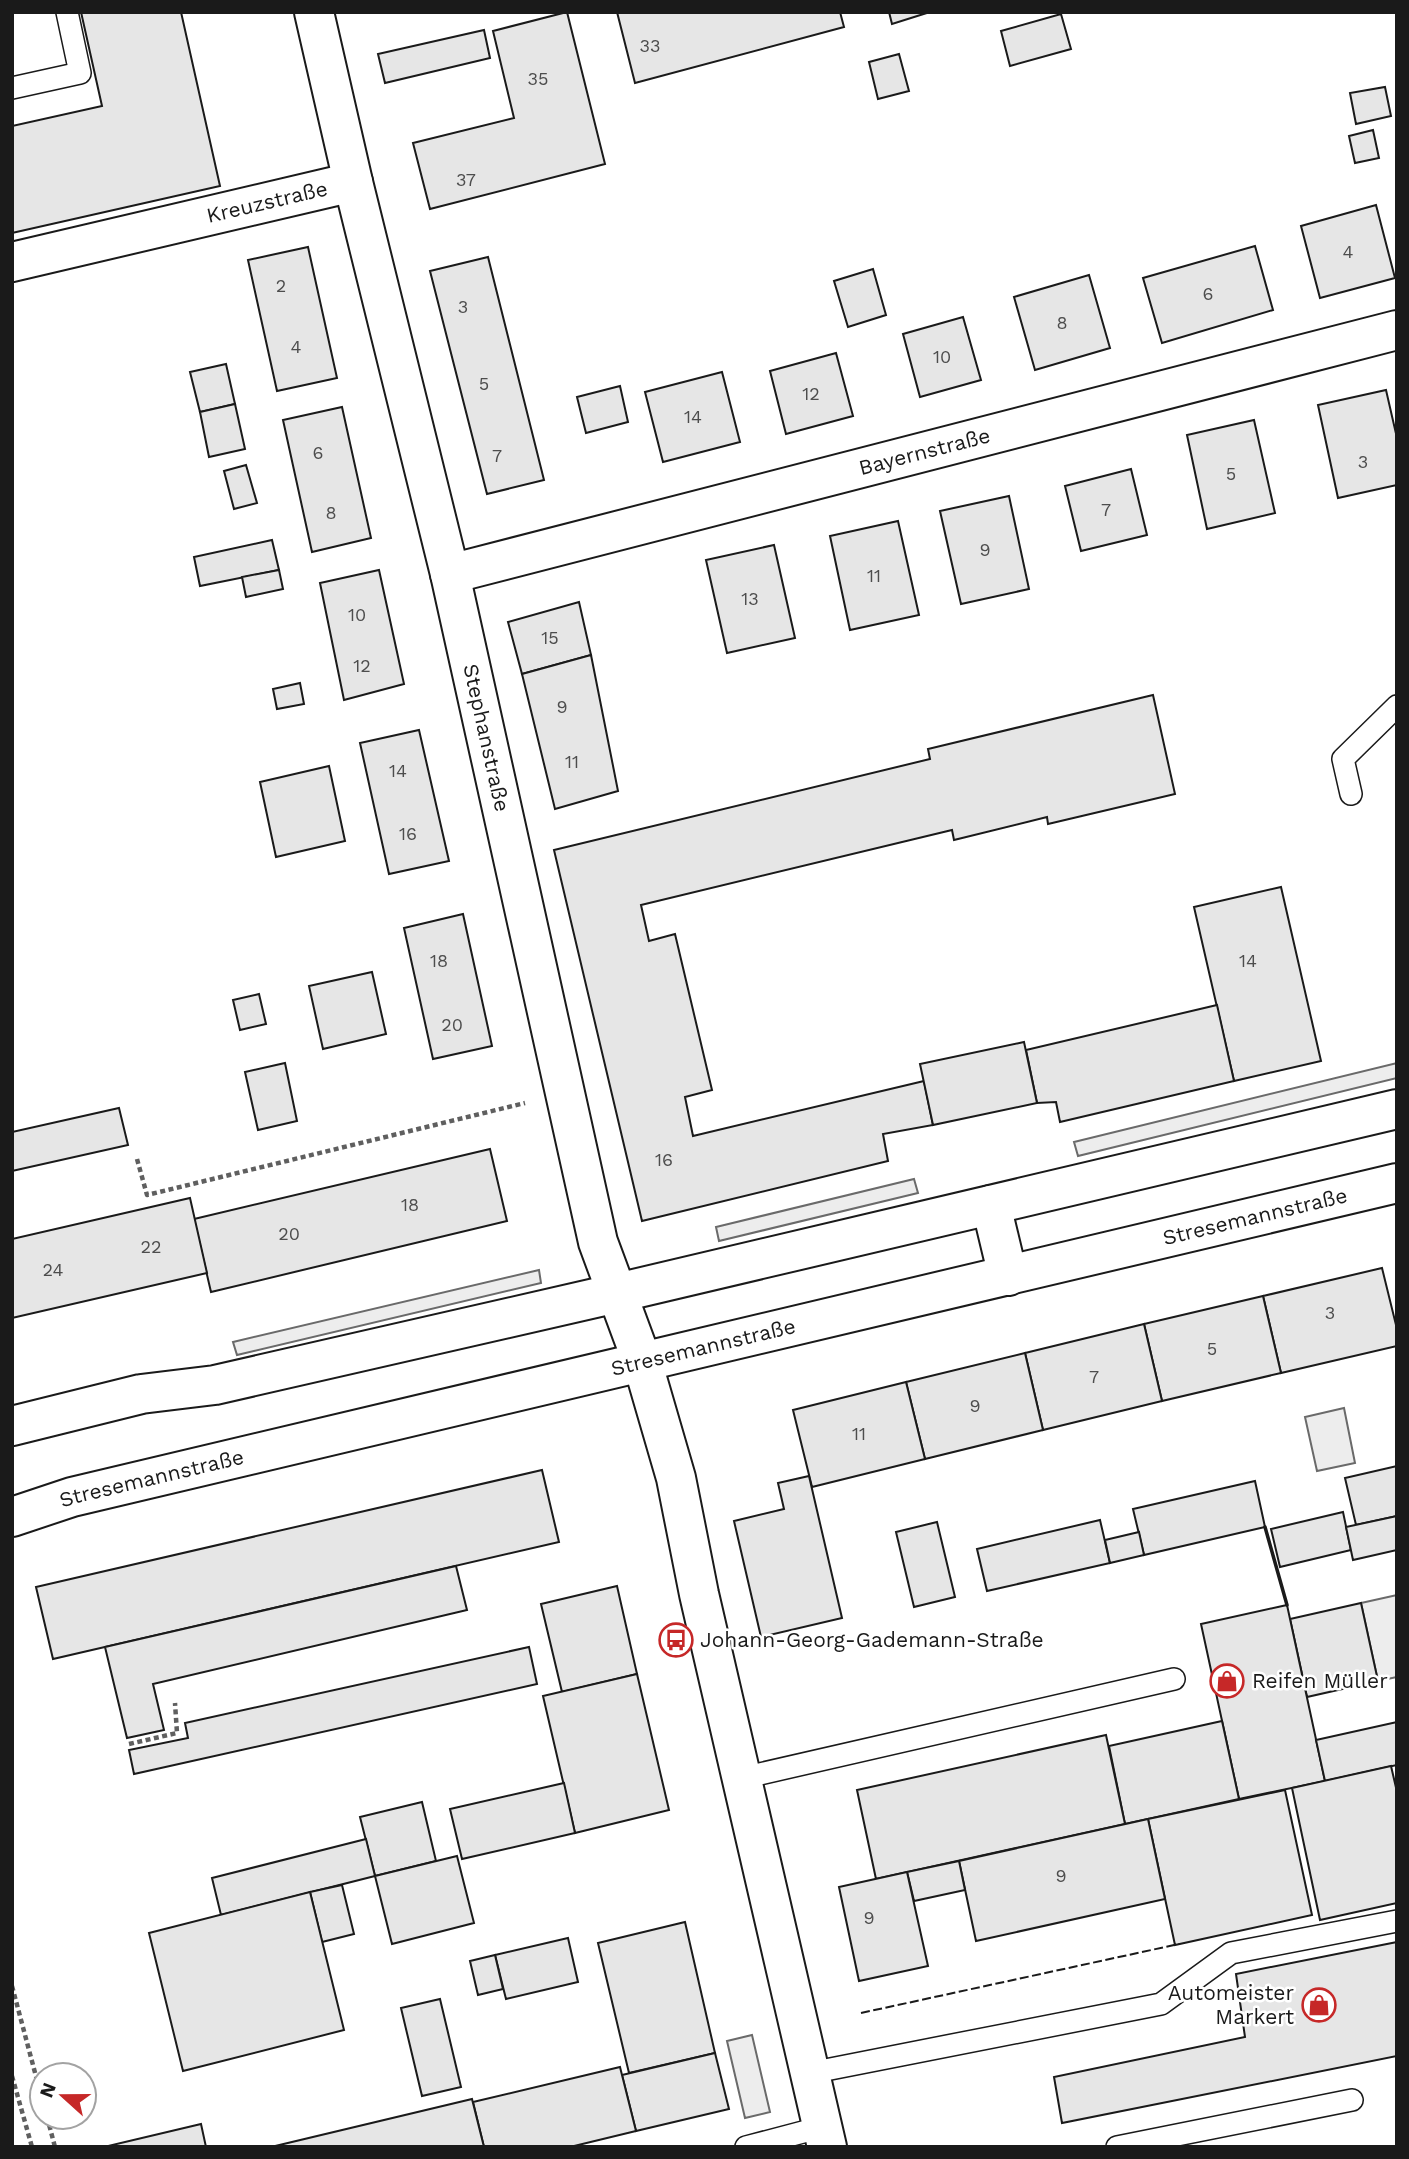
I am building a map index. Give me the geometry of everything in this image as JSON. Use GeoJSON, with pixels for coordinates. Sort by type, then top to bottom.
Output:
{"type":"FeatureCollection","features":[{"type":"Feature","properties":{"kind":"street","name":"Kreuzstraße"},"geometry":{"type":"LineString","coordinates":[[12,262],[353,182],[314,12]]}},
{"type":"Feature","properties":{"kind":"street","name":"Stephanstraße"},"geometry":{"type":"LineString","coordinates":[[353,182],[450,573],[598,1242],[617,1293]]}},
{"type":"Feature","properties":{"kind":"street","name":"Bayernstraße"},"geometry":{"type":"LineString","coordinates":[[450,573],[1397,330]]}},
{"type":"Feature","properties":{"kind":"street"},"geometry":{"type":"LineString","coordinates":[[12,1426],[141,1394],[215,1385],[617,1293],[1397,1109]]}},
{"type":"Feature","properties":{"kind":"street","name":"Stresemannstraße"},"geometry":{"type":"LineString","coordinates":[[12,1517],[72,1497],[1397,1183]]}},
{"type":"Feature","properties":{"kind":"street"},"geometry":{"type":"LineString","coordinates":[[991,1205],[1008,1276]]}},
{"type":"Feature","properties":{"kind":"street"},"geometry":{"type":"LineString","coordinates":[[617,1293],[642,1361],[676,1478],[699,1594],[825,2137]]}},
{"type":"Feature","properties":{"kind":"lane"},"geometry":{"type":"LineString","coordinates":[[12,88],[80,73],[67,12]]}},
{"type":"Feature","properties":{"kind":"lane"},"geometry":{"type":"LineString","coordinates":[[1351,794],[1343,759],[1397,706]]}},
{"type":"Feature","properties":{"kind":"lane"},"geometry":{"type":"LineString","coordinates":[[742,1778],[1174,1679]]}},
{"type":"Feature","properties":{"kind":"lane"},"geometry":{"type":"LineString","coordinates":[[810,2073],[1161,2004],[1231,1953],[1397,1921]]}},
{"type":"Feature","properties":{"kind":"lane"},"geometry":{"type":"LineString","coordinates":[[1118,2147],[1178,2141],[1352,2100]]}},
{"type":"Feature","properties":{"kind":"lane"},"geometry":{"type":"LineString","coordinates":[[746,2147],[825,2137]]}},
{"type":"Feature","properties":{"kind":"path"},"geometry":{"type":"LineString","coordinates":[[137,1159],[147,1195],[566,1094]]}},
{"type":"Feature","properties":{"kind":"path"},"geometry":{"type":"LineString","coordinates":[[129,1744],[177,1733],[175,1703]]}},
{"type":"Feature","properties":{"kind":"path"},"geometry":{"type":"LineString","coordinates":[[12,1986],[32,2061]]}},
{"type":"Feature","properties":{"kind":"path"},"geometry":{"type":"LineString","coordinates":[[12,2076],[32,2147]]}},
{"type":"Feature","properties":{"kind":"shaded area"},"geometry":{"type":"Polygon","coordinates":[[[1397,1063],[1397,1078],[1078,1156],[1074,1142],[1397,1063]]]}},
{"type":"Feature","properties":{"kind":"shaded area"},"geometry":{"type":"Polygon","coordinates":[[[914,1179],[918,1193],[719,1241],[716,1227],[914,1179]]]}},
{"type":"Feature","properties":{"kind":"shaded area"},"geometry":{"type":"Polygon","coordinates":[[[539,1270],[541,1283],[237,1355],[233,1342],[539,1270]]]}},
{"type":"Feature","properties":{"kind":"shaded area"},"geometry":{"type":"Polygon","coordinates":[[[1344,1408],[1355,1463],[1317,1471],[1305,1417],[1344,1408]]]}},
{"type":"Feature","properties":{"kind":"shaded area"},"geometry":{"type":"Polygon","coordinates":[[[1397,1595],[1397,1677],[1378,1681],[1361,1603],[1397,1595]]]}},
{"type":"Feature","properties":{"kind":"shaded area"},"geometry":{"type":"Polygon","coordinates":[[[752,2035],[770,2112],[745,2118],[727,2041],[752,2035]]]}},
{"type":"Feature","properties":{"kind":"building"},"geometry":{"type":"Polygon","coordinates":[[[81,12],[181,12],[220,186],[12,233],[12,126],[102,106],[81,12]]]}},
{"type":"Feature","properties":{"kind":"building"},"geometry":{"type":"Polygon","coordinates":[[[567,12],[605,164],[430,209],[413,143],[514,118],[493,31],[567,12]]]}},
{"type":"Feature","properties":{"kind":"building"},"geometry":{"type":"Polygon","coordinates":[[[617,12],[840,12],[844,27],[635,83],[617,12]]]}},
{"type":"Feature","properties":{"kind":"building"},"geometry":{"type":"Polygon","coordinates":[[[889,12],[930,12],[892,24],[889,12]]]}},
{"type":"Feature","properties":{"kind":"building"},"geometry":{"type":"Polygon","coordinates":[[[1061,14],[1071,49],[1010,66],[1001,31],[1061,14]]]}},
{"type":"Feature","properties":{"kind":"building"},"geometry":{"type":"Polygon","coordinates":[[[484,30],[490,58],[385,83],[378,54],[484,30]]]}},
{"type":"Feature","properties":{"kind":"building"},"geometry":{"type":"Polygon","coordinates":[[[899,54],[909,91],[878,99],[869,62],[899,54]]]}},
{"type":"Feature","properties":{"kind":"building"},"geometry":{"type":"Polygon","coordinates":[[[1385,87],[1391,116],[1356,124],[1350,93],[1385,87]]]}},
{"type":"Feature","properties":{"kind":"building"},"geometry":{"type":"Polygon","coordinates":[[[1373,130],[1379,158],[1355,163],[1349,136],[1373,130]]]}},
{"type":"Feature","properties":{"kind":"building"},"geometry":{"type":"Polygon","coordinates":[[[1376,205],[1395,278],[1320,298],[1301,226],[1376,205]]]}},
{"type":"Feature","properties":{"kind":"building"},"geometry":{"type":"Polygon","coordinates":[[[1255,246],[1273,310],[1162,343],[1143,278],[1255,246]]]}},
{"type":"Feature","properties":{"kind":"building"},"geometry":{"type":"Polygon","coordinates":[[[308,247],[337,378],[277,391],[248,260],[308,247]]]}},
{"type":"Feature","properties":{"kind":"building"},"geometry":{"type":"Polygon","coordinates":[[[488,257],[544,480],[487,494],[430,271],[488,257]]]}},
{"type":"Feature","properties":{"kind":"building"},"geometry":{"type":"Polygon","coordinates":[[[873,269],[886,315],[848,327],[834,281],[873,269]]]}},
{"type":"Feature","properties":{"kind":"building"},"geometry":{"type":"Polygon","coordinates":[[[1089,275],[1110,348],[1035,370],[1014,297],[1089,275]]]}},
{"type":"Feature","properties":{"kind":"building"},"geometry":{"type":"Polygon","coordinates":[[[963,317],[981,380],[920,397],[903,334],[963,317]]]}},
{"type":"Feature","properties":{"kind":"building"},"geometry":{"type":"Polygon","coordinates":[[[836,353],[853,416],[786,434],[770,371],[836,353]]]}},
{"type":"Feature","properties":{"kind":"building"},"geometry":{"type":"Polygon","coordinates":[[[226,364],[235,404],[200,412],[190,372],[226,364]]]}},
{"type":"Feature","properties":{"kind":"building"},"geometry":{"type":"Polygon","coordinates":[[[722,372],[740,442],[663,462],[645,392],[722,372]]]}},
{"type":"Feature","properties":{"kind":"building"},"geometry":{"type":"Polygon","coordinates":[[[620,386],[628,422],[586,433],[577,397],[620,386]]]}},
{"type":"Feature","properties":{"kind":"building"},"geometry":{"type":"Polygon","coordinates":[[[1386,390],[1397,438],[1397,485],[1338,498],[1318,405],[1386,390]]]}},
{"type":"Feature","properties":{"kind":"building"},"geometry":{"type":"Polygon","coordinates":[[[235,404],[245,449],[209,457],[200,412],[235,404]]]}},
{"type":"Feature","properties":{"kind":"building"},"geometry":{"type":"Polygon","coordinates":[[[342,407],[371,538],[312,552],[283,420],[342,407]]]}},
{"type":"Feature","properties":{"kind":"building"},"geometry":{"type":"Polygon","coordinates":[[[1254,420],[1275,513],[1207,529],[1187,435],[1254,420]]]}},
{"type":"Feature","properties":{"kind":"building"},"geometry":{"type":"Polygon","coordinates":[[[246,465],[257,503],[234,509],[224,471],[246,465]]]}},
{"type":"Feature","properties":{"kind":"building"},"geometry":{"type":"Polygon","coordinates":[[[1131,469],[1147,535],[1081,551],[1065,486],[1131,469]]]}},
{"type":"Feature","properties":{"kind":"building"},"geometry":{"type":"Polygon","coordinates":[[[1009,496],[1029,589],[961,604],[940,511],[1009,496]]]}},
{"type":"Feature","properties":{"kind":"building"},"geometry":{"type":"Polygon","coordinates":[[[898,521],[919,615],[850,630],[830,536],[898,521]]]}},
{"type":"Feature","properties":{"kind":"building"},"geometry":{"type":"Polygon","coordinates":[[[272,540],[279,570],[200,586],[194,557],[272,540]]]}},
{"type":"Feature","properties":{"kind":"building"},"geometry":{"type":"Polygon","coordinates":[[[774,545],[795,638],[727,653],[706,560],[774,545]]]}},
{"type":"Feature","properties":{"kind":"building"},"geometry":{"type":"Polygon","coordinates":[[[279,570],[283,589],[246,597],[242,577],[279,570]]]}},
{"type":"Feature","properties":{"kind":"building"},"geometry":{"type":"Polygon","coordinates":[[[379,570],[404,684],[344,700],[320,583],[379,570]]]}},
{"type":"Feature","properties":{"kind":"building"},"geometry":{"type":"Polygon","coordinates":[[[579,602],[591,655],[522,674],[508,622],[579,602]]]}},
{"type":"Feature","properties":{"kind":"building"},"geometry":{"type":"Polygon","coordinates":[[[591,655],[618,791],[555,809],[522,674],[591,655]]]}},
{"type":"Feature","properties":{"kind":"building"},"geometry":{"type":"Polygon","coordinates":[[[300,683],[304,704],[277,709],[273,689],[300,683]]]}},
{"type":"Feature","properties":{"kind":"building"},"geometry":{"type":"Polygon","coordinates":[[[1153,695],[1175,794],[1048,824],[1047,817],[954,840],[952,830],[641,905],[649,941],[675,934],[712,1090],[685,1097],[693,1136],[924,1081],[933,1125],[883,1134],[888,1161],[642,1221],[554,850],[930,759],[928,749],[1153,695]]]}},
{"type":"Feature","properties":{"kind":"building"},"geometry":{"type":"Polygon","coordinates":[[[419,730],[449,861],[389,874],[360,743],[419,730]]]}},
{"type":"Feature","properties":{"kind":"building"},"geometry":{"type":"Polygon","coordinates":[[[329,766],[345,841],[276,857],[260,782],[329,766]]]}},
{"type":"Feature","properties":{"kind":"building"},"geometry":{"type":"Polygon","coordinates":[[[1281,887],[1321,1061],[1234,1081],[1194,907],[1281,887]]]}},
{"type":"Feature","properties":{"kind":"building"},"geometry":{"type":"Polygon","coordinates":[[[463,914],[492,1046],[433,1059],[404,928],[463,914]]]}},
{"type":"Feature","properties":{"kind":"building"},"geometry":{"type":"Polygon","coordinates":[[[372,972],[386,1034],[323,1049],[309,986],[372,972]]]}},
{"type":"Feature","properties":{"kind":"building"},"geometry":{"type":"Polygon","coordinates":[[[259,994],[266,1024],[240,1030],[233,1000],[259,994]]]}},
{"type":"Feature","properties":{"kind":"building"},"geometry":{"type":"Polygon","coordinates":[[[1217,1005],[1234,1081],[1060,1122],[1056,1102],[1037,1103],[1026,1050],[1217,1005]]]}},
{"type":"Feature","properties":{"kind":"building"},"geometry":{"type":"Polygon","coordinates":[[[1024,1042],[1037,1103],[933,1125],[920,1064],[1024,1042]]]}},
{"type":"Feature","properties":{"kind":"building"},"geometry":{"type":"Polygon","coordinates":[[[285,1063],[297,1121],[258,1130],[245,1072],[285,1063]]]}},
{"type":"Feature","properties":{"kind":"building"},"geometry":{"type":"Polygon","coordinates":[[[119,1108],[128,1145],[12,1171],[12,1132],[119,1108]]]}},
{"type":"Feature","properties":{"kind":"building"},"geometry":{"type":"Polygon","coordinates":[[[490,1149],[507,1221],[211,1292],[194,1219],[490,1149]]]}},
{"type":"Feature","properties":{"kind":"building"},"geometry":{"type":"Polygon","coordinates":[[[190,1198],[207,1273],[12,1318],[12,1239],[190,1198]]]}},
{"type":"Feature","properties":{"kind":"building"},"geometry":{"type":"Polygon","coordinates":[[[1382,1268],[1397,1329],[1397,1346],[1281,1373],[1263,1296],[1382,1268]]]}},
{"type":"Feature","properties":{"kind":"building"},"geometry":{"type":"Polygon","coordinates":[[[1263,1296],[1281,1373],[1162,1401],[1144,1324],[1263,1296]]]}},
{"type":"Feature","properties":{"kind":"building"},"geometry":{"type":"Polygon","coordinates":[[[1144,1324],[1162,1401],[1043,1430],[1025,1353],[1144,1324]]]}},
{"type":"Feature","properties":{"kind":"building"},"geometry":{"type":"Polygon","coordinates":[[[1025,1353],[1043,1430],[925,1459],[906,1382],[1025,1353]]]}},
{"type":"Feature","properties":{"kind":"building"},"geometry":{"type":"Polygon","coordinates":[[[906,1382],[925,1459],[812,1487],[793,1410],[906,1382]]]}},
{"type":"Feature","properties":{"kind":"building"},"geometry":{"type":"Polygon","coordinates":[[[1397,1466],[1397,1516],[1356,1525],[1345,1478],[1397,1466]]]}},
{"type":"Feature","properties":{"kind":"building"},"geometry":{"type":"Polygon","coordinates":[[[542,1470],[559,1542],[53,1659],[36,1587],[542,1470]]]}},
{"type":"Feature","properties":{"kind":"building"},"geometry":{"type":"Polygon","coordinates":[[[809,1476],[842,1618],[761,1637],[734,1521],[784,1509],[778,1483],[809,1476]]]}},
{"type":"Feature","properties":{"kind":"building"},"geometry":{"type":"Polygon","coordinates":[[[1255,1481],[1265,1527],[1144,1555],[1133,1509],[1255,1481]]]}},
{"type":"Feature","properties":{"kind":"building"},"geometry":{"type":"Polygon","coordinates":[[[1343,1512],[1351,1550],[1280,1567],[1271,1529],[1343,1512]]]}},
{"type":"Feature","properties":{"kind":"building"},"geometry":{"type":"Polygon","coordinates":[[[1397,1516],[1397,1550],[1353,1560],[1346,1527],[1397,1516]]]}},
{"type":"Feature","properties":{"kind":"building"},"geometry":{"type":"Polygon","coordinates":[[[1100,1520],[1110,1563],[987,1591],[977,1549],[1100,1520]]]}},
{"type":"Feature","properties":{"kind":"building"},"geometry":{"type":"Polygon","coordinates":[[[937,1522],[955,1597],[914,1607],[896,1532],[937,1522]]]}},
{"type":"Feature","properties":{"kind":"building"},"geometry":{"type":"Polygon","coordinates":[[[1139,1532],[1144,1555],[1110,1563],[1105,1540],[1139,1532]]]}},
{"type":"Feature","properties":{"kind":"building"},"geometry":{"type":"Polygon","coordinates":[[[456,1566],[467,1610],[153,1684],[164,1730],[127,1738],[105,1647],[456,1566]]]}},
{"type":"Feature","properties":{"kind":"building"},"geometry":{"type":"Polygon","coordinates":[[[617,1586],[637,1674],[562,1692],[541,1604],[617,1586]]]}},
{"type":"Feature","properties":{"kind":"building"},"geometry":{"type":"Polygon","coordinates":[[[1361,1603],[1378,1681],[1307,1697],[1290,1619],[1361,1603]]]}},
{"type":"Feature","properties":{"kind":"building"},"geometry":{"type":"Polygon","coordinates":[[[1287,1605],[1325,1781],[1239,1799],[1201,1624],[1287,1605]]]}},
{"type":"Feature","properties":{"kind":"building"},"geometry":{"type":"Polygon","coordinates":[[[529,1647],[537,1684],[134,1774],[129,1750],[188,1738],[185,1723],[529,1647]]]}},
{"type":"Feature","properties":{"kind":"building"},"geometry":{"type":"Polygon","coordinates":[[[637,1674],[669,1810],[575,1833],[543,1696],[637,1674]]]}},
{"type":"Feature","properties":{"kind":"building"},"geometry":{"type":"Polygon","coordinates":[[[1222,1721],[1239,1799],[1125,1824],[1109,1746],[1222,1721]]]}},
{"type":"Feature","properties":{"kind":"building"},"geometry":{"type":"Polygon","coordinates":[[[1397,1722],[1397,1765],[1325,1781],[1316,1740],[1397,1722]]]}},
{"type":"Feature","properties":{"kind":"building"},"geometry":{"type":"Polygon","coordinates":[[[1106,1735],[1125,1824],[876,1879],[857,1790],[1106,1735]]]}},
{"type":"Feature","properties":{"kind":"building"},"geometry":{"type":"Polygon","coordinates":[[[1391,1766],[1397,1792],[1397,1903],[1320,1920],[1292,1788],[1391,1766]]]}},
{"type":"Feature","properties":{"kind":"building"},"geometry":{"type":"Polygon","coordinates":[[[564,1783],[575,1833],[462,1859],[450,1809],[564,1783]]]}},
{"type":"Feature","properties":{"kind":"building"},"geometry":{"type":"Polygon","coordinates":[[[1285,1790],[1312,1915],[1175,1945],[1148,1819],[1285,1790]]]}},
{"type":"Feature","properties":{"kind":"building"},"geometry":{"type":"Polygon","coordinates":[[[422,1802],[436,1861],[375,1876],[360,1817],[422,1802]]]}},
{"type":"Feature","properties":{"kind":"building"},"geometry":{"type":"Polygon","coordinates":[[[1148,1819],[1165,1899],[976,1941],[959,1861],[1148,1819]]]}},
{"type":"Feature","properties":{"kind":"building"},"geometry":{"type":"Polygon","coordinates":[[[366,1839],[375,1876],[221,1915],[212,1878],[366,1839]]]}},
{"type":"Feature","properties":{"kind":"building"},"geometry":{"type":"Polygon","coordinates":[[[457,1856],[474,1923],[392,1944],[375,1876],[457,1856]]]}},
{"type":"Feature","properties":{"kind":"building"},"geometry":{"type":"Polygon","coordinates":[[[959,1861],[965,1890],[914,1901],[907,1872],[959,1861]]]}},
{"type":"Feature","properties":{"kind":"building"},"geometry":{"type":"Polygon","coordinates":[[[907,1872],[928,1966],[859,1981],[839,1887],[907,1872]]]}},
{"type":"Feature","properties":{"kind":"building"},"geometry":{"type":"Polygon","coordinates":[[[342,1885],[354,1934],[322,1942],[310,1892],[342,1885]]]}},
{"type":"Feature","properties":{"kind":"building"},"geometry":{"type":"Polygon","coordinates":[[[310,1892],[344,2030],[183,2071],[149,1933],[310,1892]]]}},
{"type":"Feature","properties":{"kind":"building"},"geometry":{"type":"Polygon","coordinates":[[[685,1922],[715,2053],[629,2073],[598,1943],[685,1922]]]}},
{"type":"Feature","properties":{"kind":"building"},"geometry":{"type":"Polygon","coordinates":[[[568,1938],[578,1982],[506,1999],[495,1955],[568,1938]]]}},
{"type":"Feature","properties":{"kind":"building","name":"Automeister Markert"},"geometry":{"type":"Polygon","coordinates":[[[1397,1942],[1397,2056],[1062,2123],[1054,2077],[1245,2037],[1236,1974],[1397,1942]]]}},
{"type":"Feature","properties":{"kind":"building"},"geometry":{"type":"Polygon","coordinates":[[[495,1955],[503,1989],[478,1995],[470,1961],[495,1955]]]}},
{"type":"Feature","properties":{"kind":"building"},"geometry":{"type":"Polygon","coordinates":[[[440,1999],[461,2087],[422,2096],[401,2008],[440,1999]]]}},
{"type":"Feature","properties":{"kind":"building"},"geometry":{"type":"Polygon","coordinates":[[[715,2053],[729,2109],[636,2131],[622,2075],[715,2053]]]}},
{"type":"Feature","properties":{"kind":"building"},"geometry":{"type":"Polygon","coordinates":[[[620,2067],[636,2131],[570,2147],[484,2147],[473,2102],[620,2067]]]}},
{"type":"Feature","properties":{"kind":"building"},"geometry":{"type":"Polygon","coordinates":[[[472,2099],[484,2147],[271,2147],[472,2099]]]}},
{"type":"Feature","properties":{"kind":"building"},"geometry":{"type":"Polygon","coordinates":[[[201,2124],[206,2147],[108,2147],[108,2146],[201,2124]]]}},
{"type":"Feature","properties":{"kind":"fence"},"geometry":{"type":"LineString","coordinates":[[861,2013],[1179,1944]]}},
{"type":"Feature","properties":{"kind":"wall"},"geometry":{"type":"LineString","coordinates":[[1265,1527],[1287,1605]]}},
{"type":"Feature","properties":{"kind":"place","name":"Johann-Georg-Gademann-Straße"},"geometry":{"type":"Point","coordinates":[676,1640]}},
{"type":"Feature","properties":{"kind":"place","name":"Reifen Müller"},"geometry":{"type":"Point","coordinates":[1227,1681]}},
{"type":"Feature","properties":{"kind":"place","name":"Automeister Markert"},"geometry":{"type":"Point","coordinates":[1319,2005]}}]}
